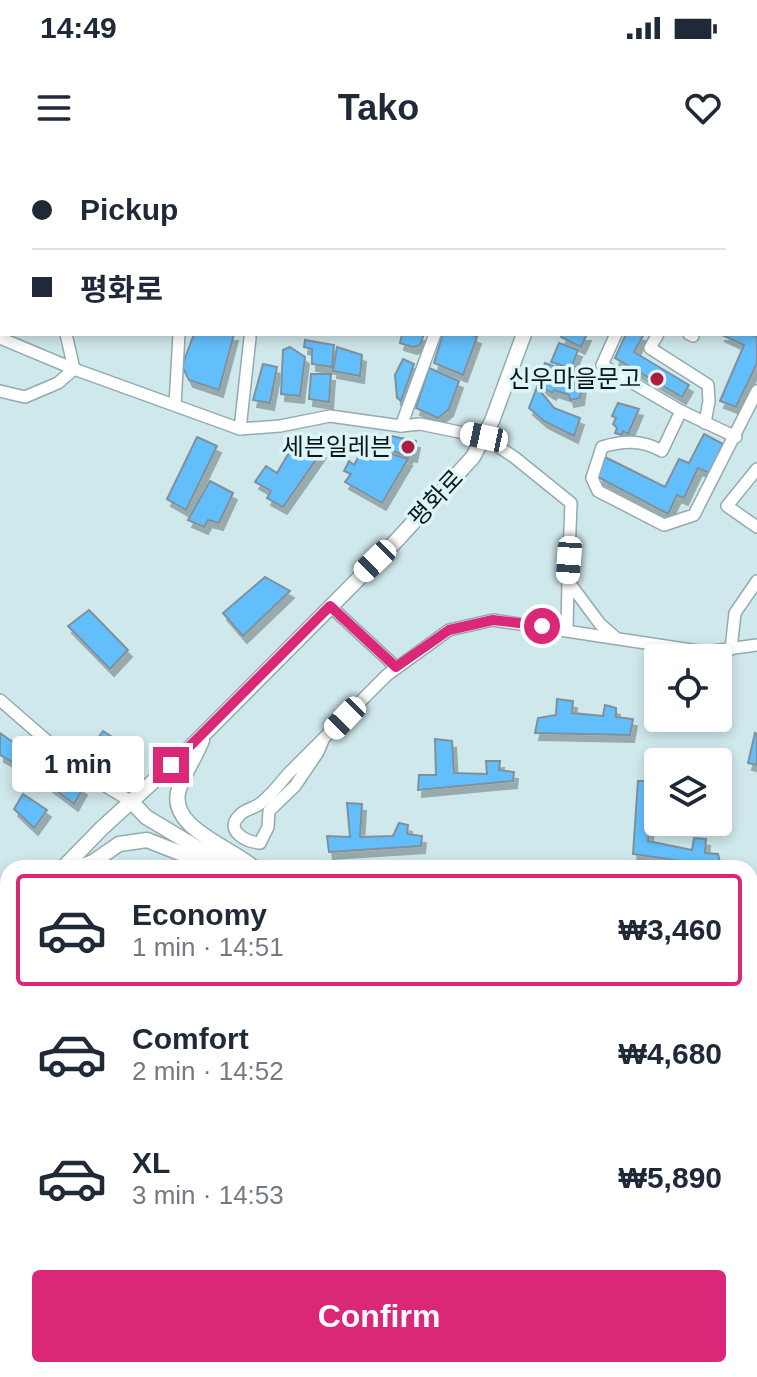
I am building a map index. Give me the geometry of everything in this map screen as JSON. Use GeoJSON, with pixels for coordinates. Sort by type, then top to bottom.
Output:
{"type":"FeatureCollection","features":[{"type":"Feature","properties":{"kind":"main road","name":"평화로"},"geometry":{"type":"LineString","coordinates":[[71,860],[206,731],[454,480],[473,457],[484,437],[523,336]]}},
{"type":"Feature","properties":{"kind":"main road"},"geometry":{"type":"LineString","coordinates":[[206,731],[179,787],[177,802],[185,820],[203,836],[241,860]]}},
{"type":"Feature","properties":{"kind":"main road"},"geometry":{"type":"LineString","coordinates":[[132,802],[146,817],[218,860]]}},
{"type":"Feature","properties":{"kind":"main road"},"geometry":{"type":"LineString","coordinates":[[96,860],[119,844],[147,840],[198,860]]}},
{"type":"Feature","properties":{"kind":"street"},"geometry":{"type":"LineString","coordinates":[[66,336],[74,369]]}},
{"type":"Feature","properties":{"kind":"street"},"geometry":{"type":"LineString","coordinates":[[175,405],[179,336]]}},
{"type":"Feature","properties":{"kind":"street"},"geometry":{"type":"LineString","coordinates":[[401,426],[434,336]]}},
{"type":"Feature","properties":{"kind":"street"},"geometry":{"type":"LineString","coordinates":[[615,336],[602,365],[681,411],[736,437]]}},
{"type":"Feature","properties":{"kind":"street"},"geometry":{"type":"LineString","coordinates":[[657,336],[650,348],[708,385],[705,423]]}},
{"type":"Feature","properties":{"kind":"street"},"geometry":{"type":"LineString","coordinates":[[0,338],[74,369],[240,429],[280,426],[330,416],[401,426],[420,424],[484,437],[571,503],[567,629]]}},
{"type":"Feature","properties":{"kind":"street"},"geometry":{"type":"LineString","coordinates":[[240,429],[250,338]]}},
{"type":"Feature","properties":{"kind":"street"},"geometry":{"type":"LineString","coordinates":[[0,391],[25,397],[58,383],[74,369]]}},
{"type":"Feature","properties":{"kind":"street"},"geometry":{"type":"LineString","coordinates":[[681,411],[662,451],[625,440],[602,447],[592,478],[598,491],[664,525],[694,515],[757,391]]}},
{"type":"Feature","properties":{"kind":"street"},"geometry":{"type":"LineString","coordinates":[[757,469],[727,506],[757,527]]}},
{"type":"Feature","properties":{"kind":"street"},"geometry":{"type":"LineString","coordinates":[[568,581],[600,624],[616,638]]}},
{"type":"Feature","properties":{"kind":"street"},"geometry":{"type":"LineString","coordinates":[[732,644],[735,613],[757,581]]}},
{"type":"Feature","properties":{"kind":"street"},"geometry":{"type":"LineString","coordinates":[[330,606],[396,667]]}},
{"type":"Feature","properties":{"kind":"street"},"geometry":{"type":"LineString","coordinates":[[323,740],[295,786],[269,811],[268,827],[260,843],[248,841],[239,835],[234,826],[241,812],[258,806],[323,740],[396,667],[449,630],[493,620],[654,644]]}},
{"type":"Feature","properties":{"kind":"street"},"geometry":{"type":"LineString","coordinates":[[732,649],[757,645]]}},
{"type":"Feature","properties":{"kind":"street"},"geometry":{"type":"LineString","coordinates":[[0,700],[84,773],[132,802]]}},
{"type":"Feature","properties":{"kind":"building"},"geometry":{"type":"Polygon","coordinates":[[[193,336],[233,336],[219,390],[189,380],[182,366],[193,336]]]}},
{"type":"Feature","properties":{"kind":"building"},"geometry":{"type":"Polygon","coordinates":[[[402,336],[423,336],[420,345],[413,347],[400,343],[402,336]]]}},
{"type":"Feature","properties":{"kind":"building"},"geometry":{"type":"Polygon","coordinates":[[[442,336],[477,337],[463,375],[434,363],[442,336]]]}},
{"type":"Feature","properties":{"kind":"building"},"geometry":{"type":"Polygon","coordinates":[[[562,336],[586,336],[581,347],[562,336]]]}},
{"type":"Feature","properties":{"kind":"building"},"geometry":{"type":"Polygon","coordinates":[[[625,336],[643,336],[634,352],[689,385],[682,397],[615,358],[625,336]]]}},
{"type":"Feature","properties":{"kind":"building"},"geometry":{"type":"Polygon","coordinates":[[[724,336],[757,337],[757,363],[736,407],[720,401],[744,345],[724,336]]]}},
{"type":"Feature","properties":{"kind":"building"},"geometry":{"type":"Polygon","coordinates":[[[305,340],[334,345],[332,367],[312,364],[312,349],[304,347],[305,340]]]}},
{"type":"Feature","properties":{"kind":"building"},"geometry":{"type":"Polygon","coordinates":[[[559,343],[578,350],[571,368],[551,362],[559,343]]]}},
{"type":"Feature","properties":{"kind":"building"},"geometry":{"type":"Polygon","coordinates":[[[290,347],[305,357],[300,396],[281,394],[283,350],[290,347]]]}},
{"type":"Feature","properties":{"kind":"building"},"geometry":{"type":"Polygon","coordinates":[[[337,347],[362,355],[360,376],[333,371],[337,347]]]}},
{"type":"Feature","properties":{"kind":"building"},"geometry":{"type":"Polygon","coordinates":[[[403,359],[414,364],[401,401],[397,398],[395,375],[403,359]]]}},
{"type":"Feature","properties":{"kind":"building"},"geometry":{"type":"Polygon","coordinates":[[[545,363],[583,377],[580,398],[570,400],[569,395],[554,390],[552,393],[544,388],[538,380],[545,363]]]}},
{"type":"Feature","properties":{"kind":"building"},"geometry":{"type":"Polygon","coordinates":[[[263,364],[277,367],[270,403],[253,400],[263,364]]]}},
{"type":"Feature","properties":{"kind":"building"},"geometry":{"type":"Polygon","coordinates":[[[429,368],[459,381],[449,409],[438,418],[416,408],[429,368]]]}},
{"type":"Feature","properties":{"kind":"building"},"geometry":{"type":"Polygon","coordinates":[[[311,374],[331,374],[329,402],[309,399],[311,374]]]}},
{"type":"Feature","properties":{"kind":"building"},"geometry":{"type":"Polygon","coordinates":[[[537,387],[554,408],[580,418],[574,436],[544,421],[529,408],[537,387]]]}},
{"type":"Feature","properties":{"kind":"building"},"geometry":{"type":"Polygon","coordinates":[[[618,403],[639,409],[628,434],[623,431],[622,435],[615,433],[617,428],[613,424],[616,418],[612,416],[618,403]]]}},
{"type":"Feature","properties":{"kind":"building"},"geometry":{"type":"Polygon","coordinates":[[[704,434],[723,444],[709,473],[698,468],[684,498],[677,495],[668,514],[598,477],[605,457],[665,487],[679,459],[689,463],[704,434]]]}},
{"type":"Feature","properties":{"kind":"building"},"geometry":{"type":"Polygon","coordinates":[[[386,435],[416,441],[413,455],[409,454],[408,457],[382,447],[386,435]]]}},
{"type":"Feature","properties":{"kind":"building"},"geometry":{"type":"Polygon","coordinates":[[[197,437],[217,446],[186,510],[167,499],[197,437]]]}},
{"type":"Feature","properties":{"kind":"building"},"geometry":{"type":"Polygon","coordinates":[[[302,440],[322,451],[283,507],[267,498],[271,491],[255,482],[266,466],[277,473],[290,451],[302,440]]]}},
{"type":"Feature","properties":{"kind":"building"},"geometry":{"type":"Polygon","coordinates":[[[364,447],[376,456],[382,451],[408,459],[382,503],[345,482],[351,474],[344,471],[349,461],[354,465],[364,447]]]}},
{"type":"Feature","properties":{"kind":"building"},"geometry":{"type":"Polygon","coordinates":[[[210,481],[233,493],[219,523],[208,520],[204,527],[188,520],[210,481]]]}},
{"type":"Feature","properties":{"kind":"building"},"geometry":{"type":"Polygon","coordinates":[[[265,577],[290,591],[243,636],[223,613],[265,577]]]}},
{"type":"Feature","properties":{"kind":"building"},"geometry":{"type":"Polygon","coordinates":[[[89,610],[128,650],[110,669],[68,626],[89,610]]]}},
{"type":"Feature","properties":{"kind":"building"},"geometry":{"type":"Polygon","coordinates":[[[557,699],[573,701],[572,713],[603,716],[605,705],[616,708],[616,717],[633,719],[630,735],[535,733],[538,718],[556,715],[557,699]]]}},
{"type":"Feature","properties":{"kind":"building"},"geometry":{"type":"Polygon","coordinates":[[[103,731],[128,747],[118,764],[93,745],[103,731]]]}},
{"type":"Feature","properties":{"kind":"building"},"geometry":{"type":"Polygon","coordinates":[[[0,733],[30,754],[26,770],[0,755],[0,733]]]}},
{"type":"Feature","properties":{"kind":"building"},"geometry":{"type":"Polygon","coordinates":[[[757,734],[757,765],[748,763],[757,734]]]}},
{"type":"Feature","properties":{"kind":"building"},"geometry":{"type":"Polygon","coordinates":[[[435,739],[452,741],[454,773],[487,774],[486,761],[500,761],[499,770],[514,772],[513,781],[418,790],[419,775],[436,775],[435,739]]]}},
{"type":"Feature","properties":{"kind":"building"},"geometry":{"type":"Polygon","coordinates":[[[44,763],[83,788],[74,804],[36,775],[44,763]]]}},
{"type":"Feature","properties":{"kind":"building"},"geometry":{"type":"Polygon","coordinates":[[[638,781],[644,781],[644,836],[649,836],[648,841],[692,850],[694,838],[706,839],[705,853],[718,854],[719,860],[674,860],[633,854],[638,781]]]}},
{"type":"Feature","properties":{"kind":"building"},"geometry":{"type":"Polygon","coordinates":[[[23,794],[47,810],[34,828],[14,809],[23,794]]]}},
{"type":"Feature","properties":{"kind":"building"},"geometry":{"type":"Polygon","coordinates":[[[347,803],[362,804],[360,837],[393,836],[399,823],[408,825],[407,834],[422,836],[421,846],[329,852],[327,836],[350,837],[347,803]]]}},
{"type":"Feature","properties":{"kind":"place","name":"신우마을문고"},"geometry":{"type":"Point","coordinates":[657,379]}},
{"type":"Feature","properties":{"kind":"place","name":"세븐일레븐"},"geometry":{"type":"Point","coordinates":[408,447]}},
{"type":"Feature","properties":{"kind":"route"},"geometry":{"type":"LineString","coordinates":[[171,765],[330,606],[396,667],[449,630],[493,620],[542,626]]}}]}
